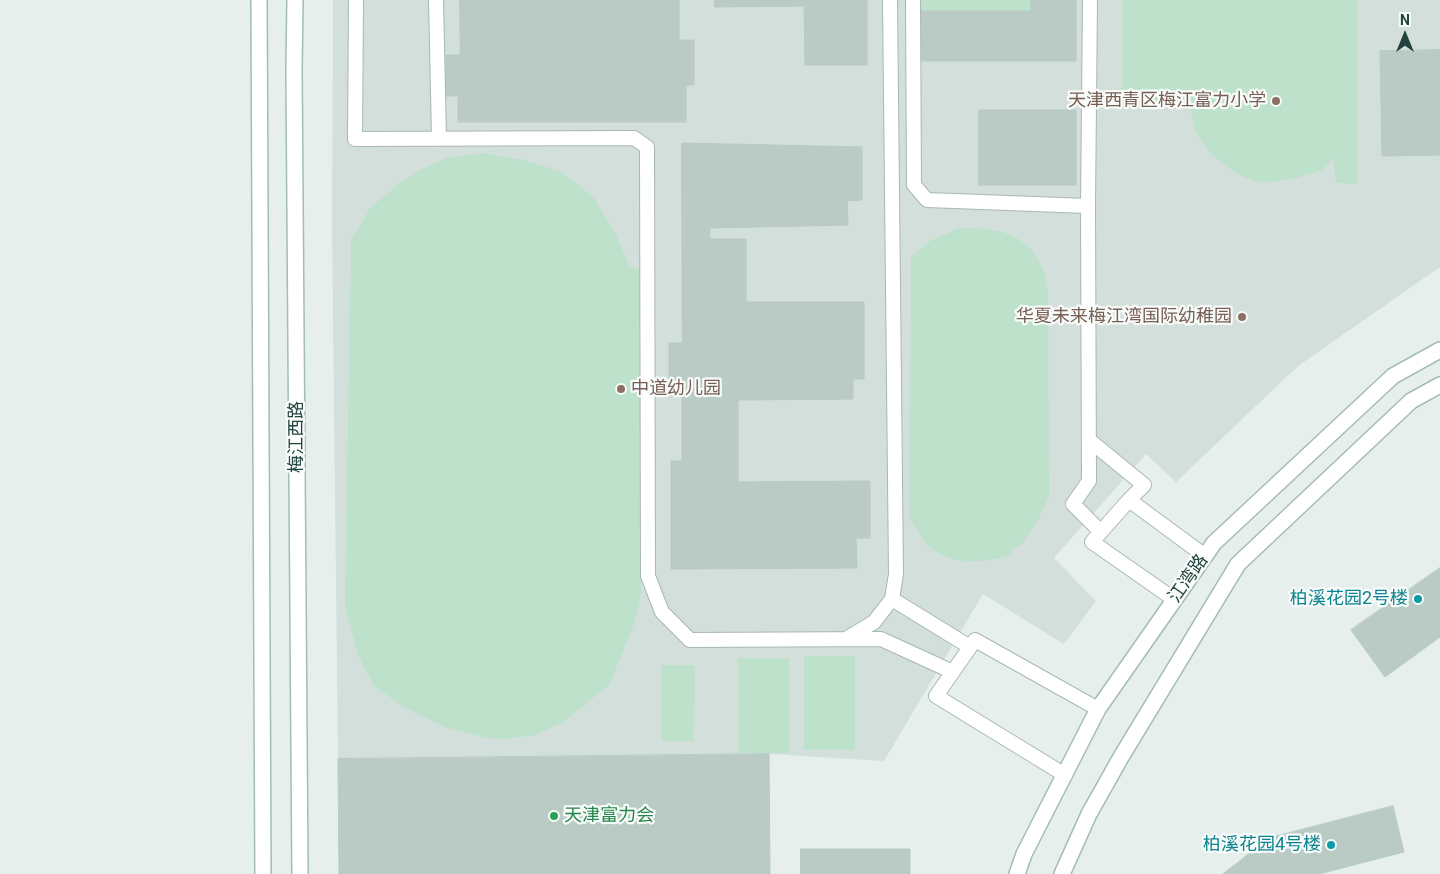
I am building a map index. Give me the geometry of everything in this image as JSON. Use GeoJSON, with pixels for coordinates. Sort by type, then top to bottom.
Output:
{"type":"FeatureCollection","features":[{"type":"Feature","properties":{"kind":"main road","name":"梅江西路"},"geometry":{"type":"LineString","coordinates":[[259,0],[263,874]]}},
{"type":"Feature","properties":{"kind":"main road","name":"梅江西路"},"geometry":{"type":"LineString","coordinates":[[295,0],[300,874]]}},
{"type":"Feature","properties":{"kind":"main road","name":"江湾路"},"geometry":{"type":"LineString","coordinates":[[1017,874],[1024,854],[1098,709],[1214,543],[1393,376],[1440,350]]}},
{"type":"Feature","properties":{"kind":"main road","name":"江湾路"},"geometry":{"type":"LineString","coordinates":[[1062,874],[1098,797],[1238,564],[1411,401],[1440,386]]}},
{"type":"Feature","properties":{"kind":"lane"},"geometry":{"type":"LineString","coordinates":[[356,0],[355,139],[634,138],[647,147],[648,576],[662,612],[690,640],[881,639],[953,672]]}},
{"type":"Feature","properties":{"kind":"lane"},"geometry":{"type":"LineString","coordinates":[[436,0],[439,138]]}},
{"type":"Feature","properties":{"kind":"lane"},"geometry":{"type":"LineString","coordinates":[[846,639],[874,622],[892,599],[896,564],[890,0]]}},
{"type":"Feature","properties":{"kind":"lane"},"geometry":{"type":"LineString","coordinates":[[913,0],[914,185],[927,200],[1088,206]]}},
{"type":"Feature","properties":{"kind":"lane"},"geometry":{"type":"LineString","coordinates":[[1090,0],[1088,206],[1090,481],[1073,504],[1101,532]]}},
{"type":"Feature","properties":{"kind":"lane"},"geometry":{"type":"LineString","coordinates":[[1090,440],[1144,485],[1092,542],[1174,600]]}},
{"type":"Feature","properties":{"kind":"lane"},"geometry":{"type":"LineString","coordinates":[[1129,500],[1205,556]]}},
{"type":"Feature","properties":{"kind":"lane"},"geometry":{"type":"LineString","coordinates":[[892,599],[970,647]]}},
{"type":"Feature","properties":{"kind":"lane"},"geometry":{"type":"LineString","coordinates":[[1065,775],[936,696],[975,640],[1098,709]]}},
{"type":"Feature","properties":{"kind":"shaded area","name":"中道幼儿园"},"geometry":{"type":"Polygon","coordinates":[[[333,0],[1440,0],[1440,267],[1298,366],[1176,482],[1146,454],[1054,558],[1096,601],[1064,644],[983,594],[884,761],[769,754],[338,759],[332,227],[333,0]]]}},
{"type":"Feature","properties":{"kind":"green space"},"geometry":{"type":"Polygon","coordinates":[[[919,0],[1031,0],[1031,11],[919,11],[919,0]]]}},
{"type":"Feature","properties":{"kind":"green space"},"geometry":{"type":"Polygon","coordinates":[[[1122,0],[1357,0],[1357,184],[1336,183],[1333,158],[1322,170],[1293,179],[1261,183],[1239,175],[1214,157],[1196,133],[1191,114],[1192,101],[1122,101],[1122,0]]]}},
{"type":"Feature","properties":{"kind":"green space"},"geometry":{"type":"Polygon","coordinates":[[[483,153],[523,160],[560,171],[593,197],[616,234],[629,267],[640,268],[641,593],[634,624],[609,685],[562,723],[535,735],[505,739],[488,738],[447,728],[404,707],[374,686],[359,657],[345,608],[351,240],[371,207],[401,182],[420,170],[446,158],[483,153]]]}},
{"type":"Feature","properties":{"kind":"green space"},"geometry":{"type":"Polygon","coordinates":[[[960,228],[998,231],[1009,234],[1019,240],[1036,257],[1044,272],[1048,292],[1049,496],[1039,518],[1021,545],[1011,549],[1012,554],[982,561],[959,560],[939,554],[924,541],[909,516],[911,257],[930,241],[960,228]]]}},
{"type":"Feature","properties":{"kind":"green space"},"geometry":{"type":"Polygon","coordinates":[[[804,656],[855,656],[855,750],[804,750],[804,656]]]}},
{"type":"Feature","properties":{"kind":"green space"},"geometry":{"type":"Polygon","coordinates":[[[738,658],[789,658],[789,753],[738,753],[738,658]]]}},
{"type":"Feature","properties":{"kind":"green space"},"geometry":{"type":"Polygon","coordinates":[[[661,665],[695,665],[694,741],[661,741],[661,665]]]}},
{"type":"Feature","properties":{"kind":"building"},"geometry":{"type":"Polygon","coordinates":[[[460,0],[679,0],[679,40],[694,40],[694,85],[686,85],[686,122],[458,122],[458,96],[446,96],[446,55],[460,55],[460,0]]]}},
{"type":"Feature","properties":{"kind":"building"},"geometry":{"type":"Polygon","coordinates":[[[715,0],[867,0],[867,65],[805,65],[804,6],[715,7],[715,0]]]}},
{"type":"Feature","properties":{"kind":"building"},"geometry":{"type":"Polygon","coordinates":[[[1031,0],[1076,0],[1076,61],[919,61],[919,11],[1031,11],[1031,0]]]}},
{"type":"Feature","properties":{"kind":"building"},"geometry":{"type":"Polygon","coordinates":[[[1440,50],[1440,155],[1382,156],[1380,51],[1440,50]]]}},
{"type":"Feature","properties":{"kind":"building"},"geometry":{"type":"Polygon","coordinates":[[[979,110],[1076,110],[1076,185],[979,185],[979,110]]]}},
{"type":"Feature","properties":{"kind":"building"},"geometry":{"type":"Polygon","coordinates":[[[682,143],[862,147],[862,200],[847,201],[848,225],[710,228],[710,239],[746,239],[746,302],[864,302],[864,379],[853,379],[853,399],[738,400],[738,482],[870,481],[870,538],[856,538],[857,568],[671,569],[671,461],[682,461],[682,396],[669,396],[669,343],[682,343],[682,143]]]}},
{"type":"Feature","properties":{"kind":"building","name":"柏溪花园2号楼"},"geometry":{"type":"Polygon","coordinates":[[[1440,568],[1440,637],[1385,677],[1351,630],[1440,568]]]}},
{"type":"Feature","properties":{"kind":"building","name":"天津富力会"},"geometry":{"type":"Polygon","coordinates":[[[769,754],[770,874],[339,874],[338,759],[769,754]]]}},
{"type":"Feature","properties":{"kind":"building","name":"柏溪花园4号楼"},"geometry":{"type":"Polygon","coordinates":[[[1393,806],[1404,852],[1319,874],[1223,874],[1269,838],[1393,806]]]}},
{"type":"Feature","properties":{"kind":"building"},"geometry":{"type":"Polygon","coordinates":[[[801,849],[910,849],[910,874],[801,874],[801,849]]]}},
{"type":"Feature","properties":{"kind":"place","name":"天津西青区梅江富力小学"},"geometry":{"type":"Point","coordinates":[1276,101]}},
{"type":"Feature","properties":{"kind":"place","name":"华夏未来梅江湾国际幼稚园"},"geometry":{"type":"Point","coordinates":[1242,317]}},
{"type":"Feature","properties":{"kind":"place","name":"中道幼儿园"},"geometry":{"type":"Point","coordinates":[621,389]}},
{"type":"Feature","properties":{"kind":"place","name":"柏溪花园2号楼"},"geometry":{"type":"Point","coordinates":[1418,599]}},
{"type":"Feature","properties":{"kind":"place","name":"天津富力会"},"geometry":{"type":"Point","coordinates":[554,816]}},
{"type":"Feature","properties":{"kind":"place","name":"柏溪花园4号楼"},"geometry":{"type":"Point","coordinates":[1331,845]}}]}
